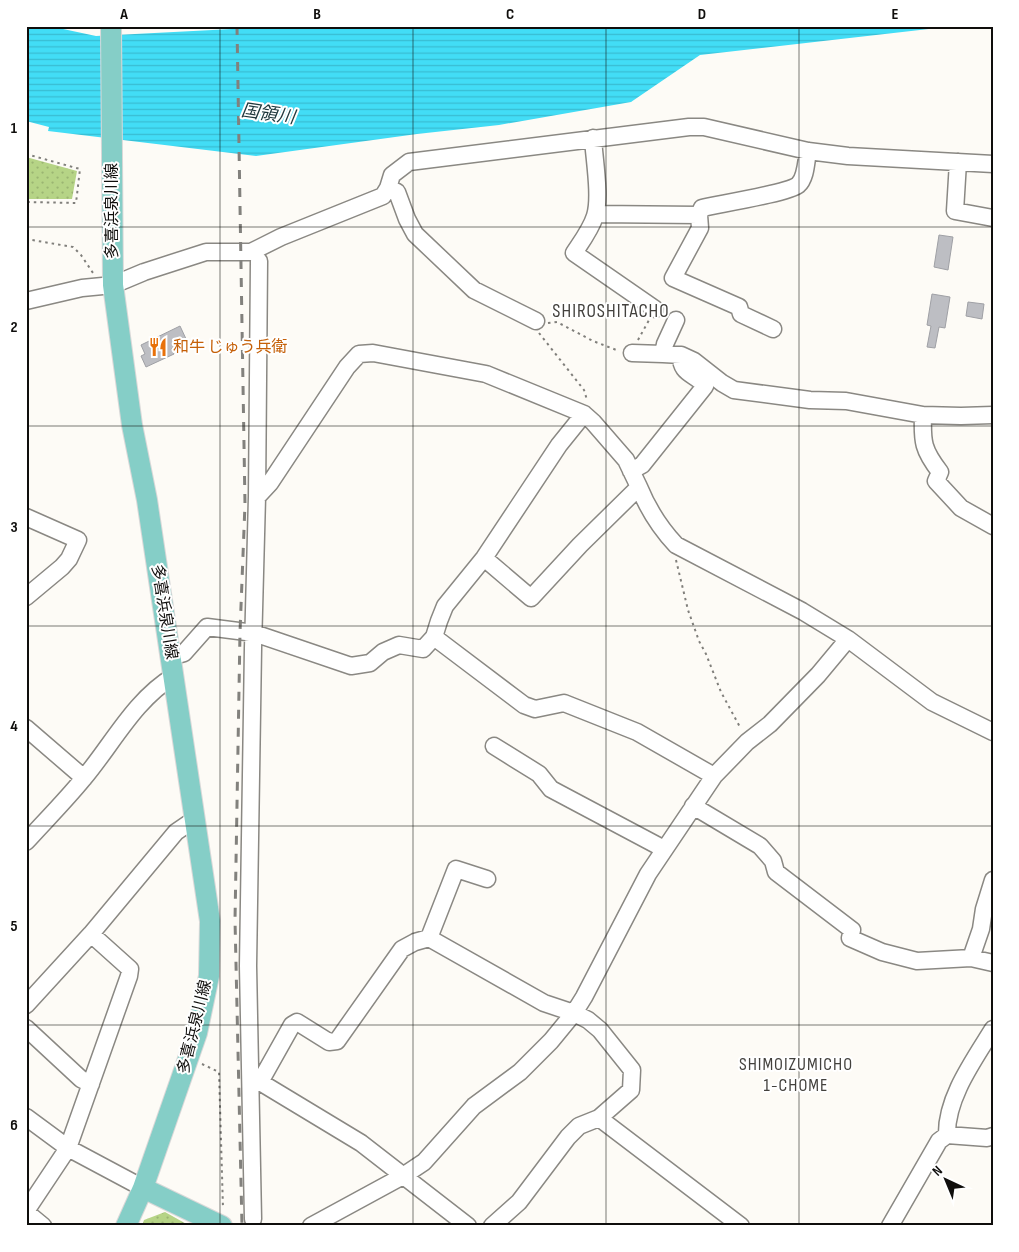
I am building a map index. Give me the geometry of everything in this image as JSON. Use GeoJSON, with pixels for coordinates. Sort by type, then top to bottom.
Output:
{"type":"FeatureCollection","features":[{"type":"Feature","properties":{"kind":"main road","name":"多喜浜泉川線"},"geometry":{"type":"LineString","coordinates":[[111,26],[112,260],[105,285],[147,500],[210,921],[209,976],[197,1033],[143,1188],[126,1226]]}},
{"type":"Feature","properties":{"kind":"main road"},"geometry":{"type":"LineString","coordinates":[[143,1188],[198,1221],[223,1221]]}},
{"type":"Feature","properties":{"kind":"street"},"geometry":{"type":"LineString","coordinates":[[26,301],[105,285],[206,252],[251,252],[281,237],[383,196],[388,188],[392,174],[409,162],[689,126],[704,127],[808,152],[993,164]]}},
{"type":"Feature","properties":{"kind":"street"},"geometry":{"type":"LineString","coordinates":[[593,138],[597,200],[596,214],[591,227],[574,253],[655,308]]}},
{"type":"Feature","properties":{"kind":"street"},"geometry":{"type":"LineString","coordinates":[[773,329],[741,314],[739,307],[673,278],[700,228],[699,215],[702,208],[797,186],[803,179],[808,152]]}},
{"type":"Feature","properties":{"kind":"street"},"geometry":{"type":"LineString","coordinates":[[958,162],[955,211],[993,218]]}},
{"type":"Feature","properties":{"kind":"street"},"geometry":{"type":"LineString","coordinates":[[388,188],[397,192],[415,234],[474,290],[536,321]]}},
{"type":"Feature","properties":{"kind":"street"},"geometry":{"type":"LineString","coordinates":[[596,214],[699,215]]}},
{"type":"Feature","properties":{"kind":"street"},"geometry":{"type":"LineString","coordinates":[[254,1219],[255,1079],[248,966],[257,497],[259,261]]}},
{"type":"Feature","properties":{"kind":"street"},"geometry":{"type":"LineString","coordinates":[[663,354],[665,344],[676,320]]}},
{"type":"Feature","properties":{"kind":"street"},"geometry":{"type":"LineString","coordinates":[[257,497],[270,483],[347,367],[359,354],[373,353],[486,374],[584,414],[593,422],[626,460],[646,505],[676,545],[802,611],[848,640],[932,702],[993,732]]}},
{"type":"Feature","properties":{"kind":"street"},"geometry":{"type":"LineString","coordinates":[[632,353],[681,355],[694,361],[734,390],[810,400],[846,401],[923,415],[993,415]]}},
{"type":"Feature","properties":{"kind":"street"},"geometry":{"type":"LineString","coordinates":[[631,471],[642,465],[705,386],[700,379],[684,370],[681,363],[681,355]]}},
{"type":"Feature","properties":{"kind":"street"},"geometry":{"type":"LineString","coordinates":[[170,657],[184,653],[207,627],[254,633],[351,666],[370,663],[383,652],[399,646],[423,649],[434,638],[446,606],[484,558],[559,446],[584,414]]}},
{"type":"Feature","properties":{"kind":"street"},"geometry":{"type":"LineString","coordinates":[[923,415],[924,446],[940,472],[936,481],[961,508],[993,526]]}},
{"type":"Feature","properties":{"kind":"street"},"geometry":{"type":"LineString","coordinates":[[484,558],[531,598],[580,544],[639,487]]}},
{"type":"Feature","properties":{"kind":"street"},"geometry":{"type":"LineString","coordinates":[[26,517],[78,540],[69,559],[62,567],[26,597]]}},
{"type":"Feature","properties":{"kind":"street"},"geometry":{"type":"LineString","coordinates":[[434,638],[524,705],[535,709],[564,703],[637,732],[714,776]]}},
{"type":"Feature","properties":{"kind":"street"},"geometry":{"type":"LineString","coordinates":[[311,1226],[403,1176],[424,1162],[474,1106],[520,1072],[551,1041],[574,1013],[598,972],[648,874],[714,776],[747,742],[770,724],[818,675],[848,640]]}},
{"type":"Feature","properties":{"kind":"street"},"geometry":{"type":"LineString","coordinates":[[26,842],[84,778],[115,735],[146,699],[161,684],[174,676]]}},
{"type":"Feature","properties":{"kind":"street"},"geometry":{"type":"LineString","coordinates":[[26,728],[77,774],[84,778]]}},
{"type":"Feature","properties":{"kind":"street"},"geometry":{"type":"LineString","coordinates":[[494,746],[540,774],[551,790],[664,849]]}},
{"type":"Feature","properties":{"kind":"street"},"geometry":{"type":"LineString","coordinates":[[693,806],[760,846],[773,861],[776,872],[852,930],[850,938],[882,952],[916,962],[970,958],[993,963]]}},
{"type":"Feature","properties":{"kind":"street"},"geometry":{"type":"LineString","coordinates":[[26,1006],[91,934],[176,832],[194,819]]}},
{"type":"Feature","properties":{"kind":"street"},"geometry":{"type":"LineString","coordinates":[[429,938],[456,869],[487,879]]}},
{"type":"Feature","properties":{"kind":"street"},"geometry":{"type":"LineString","coordinates":[[970,958],[981,930],[984,909],[993,880]]}},
{"type":"Feature","properties":{"kind":"street"},"geometry":{"type":"LineString","coordinates":[[43,1226],[26,1211],[68,1148],[129,976],[130,969],[91,934]]}},
{"type":"Feature","properties":{"kind":"street"},"geometry":{"type":"LineString","coordinates":[[255,1079],[292,1025],[297,1022],[329,1042],[336,1041],[402,949],[415,942],[429,938],[544,1003],[588,1020],[600,1030],[632,1070],[630,1090],[599,1118],[579,1126],[568,1136],[519,1202],[492,1226]]}},
{"type":"Feature","properties":{"kind":"street"},"geometry":{"type":"LineString","coordinates":[[26,1028],[81,1080],[91,1084]]}},
{"type":"Feature","properties":{"kind":"street"},"geometry":{"type":"LineString","coordinates":[[947,1136],[947,1128],[957,1091],[993,1029]]}},
{"type":"Feature","properties":{"kind":"street"},"geometry":{"type":"LineString","coordinates":[[255,1079],[361,1143],[468,1226]]}},
{"type":"Feature","properties":{"kind":"street"},"geometry":{"type":"LineString","coordinates":[[26,1117],[68,1148],[143,1188]]}},
{"type":"Feature","properties":{"kind":"street"},"geometry":{"type":"LineString","coordinates":[[599,1118],[741,1226]]}},
{"type":"Feature","properties":{"kind":"street"},"geometry":{"type":"LineString","coordinates":[[890,1226],[939,1141],[947,1136],[987,1138],[993,1136]]}},
{"type":"Feature","properties":{"kind":"path"},"geometry":{"type":"LineString","coordinates":[[26,154],[80,169],[76,203],[26,202]]}},
{"type":"Feature","properties":{"kind":"path"},"geometry":{"type":"LineString","coordinates":[[26,239],[73,247],[89,264],[95,276],[105,285]]}},
{"type":"Feature","properties":{"kind":"path"},"geometry":{"type":"LineString","coordinates":[[584,414],[587,400],[584,390],[545,342],[537,330],[536,321],[550,324],[557,322],[607,347],[632,353]]}},
{"type":"Feature","properties":{"kind":"path"},"geometry":{"type":"LineString","coordinates":[[676,545],[674,552],[688,610],[698,641],[706,654],[721,692],[747,742]]}},
{"type":"Feature","properties":{"kind":"path"},"geometry":{"type":"LineString","coordinates":[[189,1058],[219,1072],[223,1221]]}},
{"type":"Feature","properties":{"kind":"green space"},"geometry":{"type":"Polygon","coordinates":[[[26,157],[77,171],[72,199],[26,199],[26,157]]]}},
{"type":"Feature","properties":{"kind":"green space"},"geometry":{"type":"Polygon","coordinates":[[[165,1212],[190,1226],[142,1226],[144,1220],[165,1212]]]}},
{"type":"Feature","properties":{"kind":"water","name":"国領川"},"geometry":{"type":"Polygon","coordinates":[[[26,26],[49,26],[96,36],[313,26],[955,26],[700,55],[631,102],[499,125],[256,156],[48,131],[49,127],[26,121],[26,26]]]}},
{"type":"Feature","properties":{"kind":"building"},"geometry":{"type":"Polygon","coordinates":[[[939,235],[953,237],[948,270],[934,267],[939,235]]]}},
{"type":"Feature","properties":{"kind":"building"},"geometry":{"type":"Polygon","coordinates":[[[932,294],[950,297],[945,328],[939,327],[935,348],[927,347],[931,326],[927,325],[932,294]]]}},
{"type":"Feature","properties":{"kind":"building"},"geometry":{"type":"Polygon","coordinates":[[[968,302],[984,304],[982,319],[966,316],[968,302]]]}},
{"type":"Feature","properties":{"kind":"building","name":"和牛 じゅう兵衛"},"geometry":{"type":"Polygon","coordinates":[[[180,326],[187,341],[171,349],[174,354],[146,367],[141,356],[145,354],[141,345],[180,326]]]}},
{"type":"Feature","properties":{"kind":"railway"},"geometry":{"type":"LineString","coordinates":[[237,26],[245,504],[240,632],[235,920],[242,1226]]}},
{"type":"Feature","properties":{"kind":"place","name":"和牛 じゅう兵衛"},"geometry":{"type":"Point","coordinates":[158,347]}},
{"type":"Feature","properties":{"kind":"district","name":"SHIROSHITACHO"},"geometry":{"type":"Point","coordinates":[611,311]}},
{"type":"Feature","properties":{"kind":"district","name":"SHIMOIZUMICHO 1-CHOME"},"geometry":{"type":"Point","coordinates":[796,1074]}}]}
